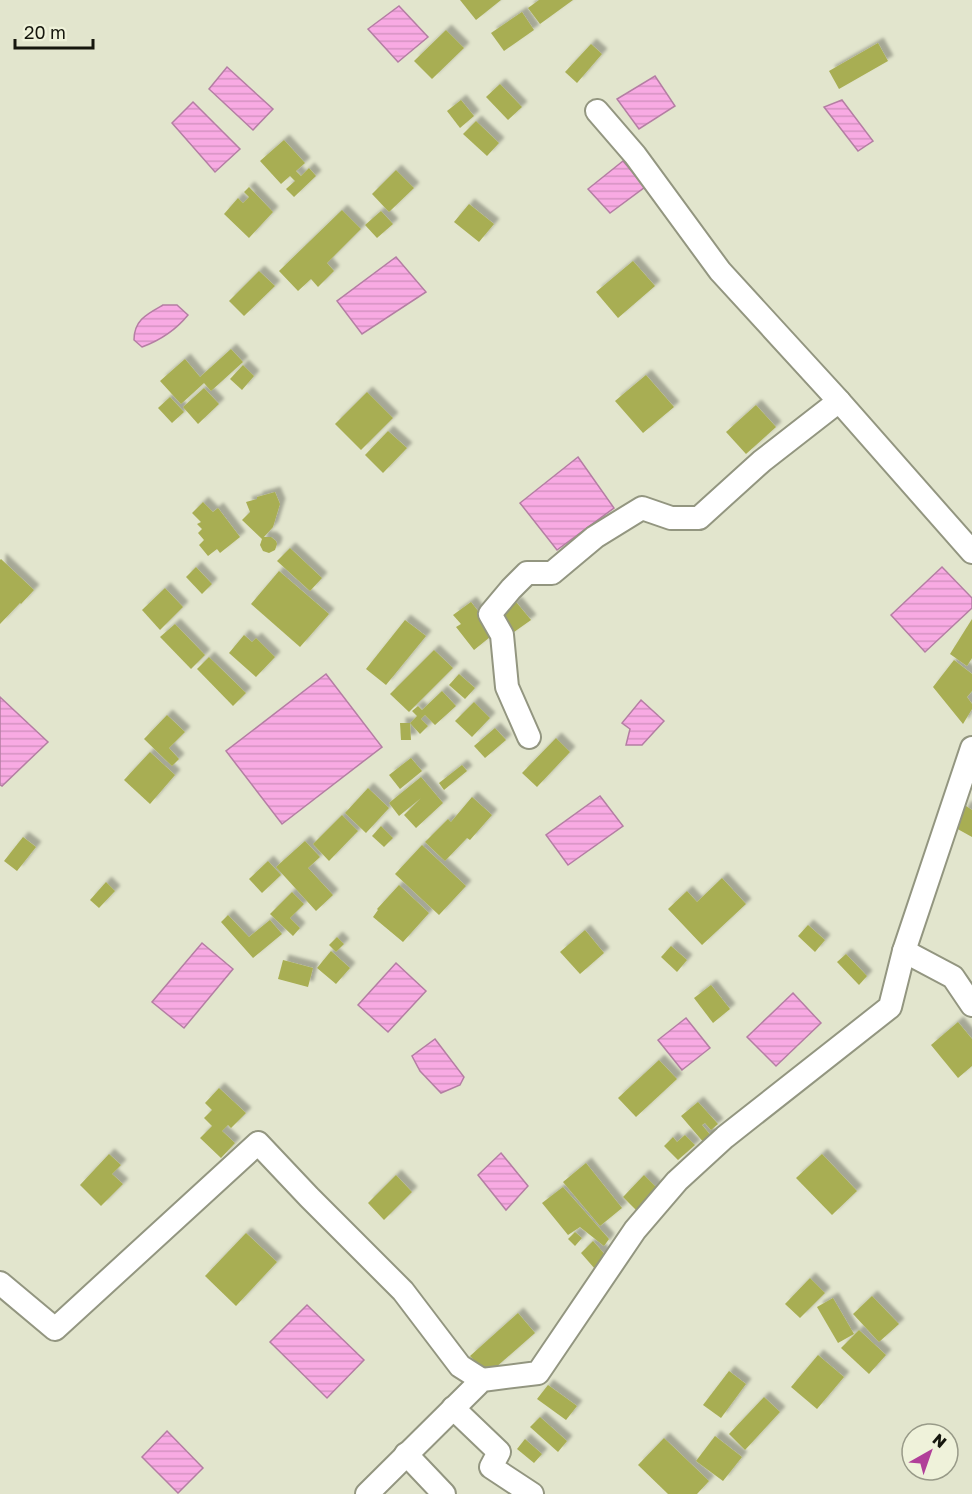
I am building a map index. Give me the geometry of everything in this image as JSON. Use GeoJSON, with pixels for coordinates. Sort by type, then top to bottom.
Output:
{"type":"FeatureCollection","features":[{"type":"Feature","properties":{"kind":"street"},"geometry":{"type":"LineString","coordinates":[[597,111],[635,155],[720,271],[972,552]]}},
{"type":"Feature","properties":{"kind":"street"},"geometry":{"type":"LineString","coordinates":[[529,737],[507,687],[502,635],[490,614],[511,589],[527,573],[552,573],[595,537],[642,508],[671,518],[699,518],[762,461],[839,401]]}},
{"type":"Feature","properties":{"kind":"street"},"geometry":{"type":"LineString","coordinates":[[367,1494],[482,1380],[538,1373],[635,1230],[677,1181],[725,1137],[890,1007],[904,951],[972,748]]}},
{"type":"Feature","properties":{"kind":"street"},"geometry":{"type":"LineString","coordinates":[[904,951],[952,977],[972,1005]]}},
{"type":"Feature","properties":{"kind":"street"},"geometry":{"type":"LineString","coordinates":[[0,1283],[55,1329],[258,1143],[403,1291],[460,1366],[482,1380]]}},
{"type":"Feature","properties":{"kind":"street"},"geometry":{"type":"LineString","coordinates":[[453,1408],[499,1452],[491,1467],[532,1494]]}},
{"type":"Feature","properties":{"kind":"street"},"geometry":{"type":"LineString","coordinates":[[406,1454],[444,1494]]}},
{"type":"Feature","properties":{"kind":"shaded area"},"geometry":{"type":"Polygon","coordinates":[[[399,6],[428,37],[398,62],[368,29],[399,6]]]}},
{"type":"Feature","properties":{"kind":"shaded area"},"geometry":{"type":"Polygon","coordinates":[[[227,67],[273,109],[253,130],[209,89],[227,67]]]}},
{"type":"Feature","properties":{"kind":"shaded area"},"geometry":{"type":"Polygon","coordinates":[[[655,76],[675,106],[639,129],[617,99],[655,76]]]}},
{"type":"Feature","properties":{"kind":"shaded area"},"geometry":{"type":"Polygon","coordinates":[[[842,100],[873,141],[858,151],[824,107],[842,100]]]}},
{"type":"Feature","properties":{"kind":"shaded area"},"geometry":{"type":"Polygon","coordinates":[[[193,102],[240,149],[215,172],[172,123],[193,102]]]}},
{"type":"Feature","properties":{"kind":"shaded area"},"geometry":{"type":"Polygon","coordinates":[[[623,161],[645,187],[610,213],[588,189],[623,161]]]}},
{"type":"Feature","properties":{"kind":"shaded area"},"geometry":{"type":"Polygon","coordinates":[[[396,257],[426,292],[362,334],[337,301],[396,257]]]}},
{"type":"Feature","properties":{"kind":"shaded area"},"geometry":{"type":"Polygon","coordinates":[[[163,305],[177,305],[188,315],[167,334],[142,347],[134,340],[136,327],[147,315],[163,305]]]}},
{"type":"Feature","properties":{"kind":"shaded area"},"geometry":{"type":"Polygon","coordinates":[[[578,457],[614,508],[557,550],[520,503],[578,457]]]}},
{"type":"Feature","properties":{"kind":"shaded area"},"geometry":{"type":"Polygon","coordinates":[[[942,567],[972,598],[972,608],[925,652],[891,615],[942,567]]]}},
{"type":"Feature","properties":{"kind":"shaded area"},"geometry":{"type":"Polygon","coordinates":[[[326,674],[382,747],[282,824],[226,751],[326,674]]]}},
{"type":"Feature","properties":{"kind":"shaded area"},"geometry":{"type":"Polygon","coordinates":[[[0,697],[48,742],[2,786],[0,785],[0,697]]]}},
{"type":"Feature","properties":{"kind":"shaded area"},"geometry":{"type":"Polygon","coordinates":[[[641,700],[664,721],[642,745],[626,745],[630,729],[622,723],[641,700]]]}},
{"type":"Feature","properties":{"kind":"shaded area"},"geometry":{"type":"Polygon","coordinates":[[[600,796],[623,826],[568,865],[546,835],[600,796]]]}},
{"type":"Feature","properties":{"kind":"shaded area"},"geometry":{"type":"Polygon","coordinates":[[[202,943],[233,969],[184,1028],[152,1002],[202,943]]]}},
{"type":"Feature","properties":{"kind":"shaded area"},"geometry":{"type":"Polygon","coordinates":[[[396,963],[426,991],[388,1032],[358,1005],[396,963]]]}},
{"type":"Feature","properties":{"kind":"shaded area"},"geometry":{"type":"Polygon","coordinates":[[[793,993],[821,1023],[776,1066],[747,1037],[793,993]]]}},
{"type":"Feature","properties":{"kind":"shaded area"},"geometry":{"type":"Polygon","coordinates":[[[686,1018],[710,1048],[682,1070],[658,1040],[686,1018]]]}},
{"type":"Feature","properties":{"kind":"shaded area"},"geometry":{"type":"Polygon","coordinates":[[[435,1039],[464,1077],[460,1085],[441,1093],[420,1071],[412,1056],[435,1039]]]}},
{"type":"Feature","properties":{"kind":"shaded area"},"geometry":{"type":"Polygon","coordinates":[[[501,1153],[528,1186],[506,1210],[478,1175],[501,1153]]]}},
{"type":"Feature","properties":{"kind":"shaded area"},"geometry":{"type":"Polygon","coordinates":[[[307,1305],[364,1360],[327,1398],[270,1342],[307,1305]]]}},
{"type":"Feature","properties":{"kind":"shaded area"},"geometry":{"type":"Polygon","coordinates":[[[167,1431],[203,1468],[178,1493],[142,1457],[167,1431]]]}},
{"type":"Feature","properties":{"kind":"building"},"geometry":{"type":"Polygon","coordinates":[[[460,0],[501,0],[476,20],[460,0]]]}},
{"type":"Feature","properties":{"kind":"building"},"geometry":{"type":"Polygon","coordinates":[[[539,0],[573,0],[540,24],[528,8],[539,0]]]}},
{"type":"Feature","properties":{"kind":"building"},"geometry":{"type":"Polygon","coordinates":[[[522,12],[534,30],[504,51],[491,33],[522,12]]]}},
{"type":"Feature","properties":{"kind":"building"},"geometry":{"type":"Polygon","coordinates":[[[446,30],[464,48],[432,79],[414,61],[446,30]]]}},
{"type":"Feature","properties":{"kind":"building"},"geometry":{"type":"Polygon","coordinates":[[[878,43],[888,61],[839,89],[829,71],[878,43]]]}},
{"type":"Feature","properties":{"kind":"building"},"geometry":{"type":"Polygon","coordinates":[[[591,44],[602,54],[577,83],[565,72],[591,44]]]}},
{"type":"Feature","properties":{"kind":"building"},"geometry":{"type":"Polygon","coordinates":[[[500,84],[522,107],[508,120],[486,97],[500,84]]]}},
{"type":"Feature","properties":{"kind":"building"},"geometry":{"type":"Polygon","coordinates":[[[461,100],[474,116],[460,128],[447,111],[461,100]]]}},
{"type":"Feature","properties":{"kind":"building"},"geometry":{"type":"Polygon","coordinates":[[[476,121],[499,143],[487,156],[463,134],[476,121]]]}},
{"type":"Feature","properties":{"kind":"building"},"geometry":{"type":"Polygon","coordinates":[[[284,140],[305,163],[296,171],[301,176],[309,168],[316,176],[294,197],[286,189],[295,181],[290,176],[281,184],[260,161],[284,140]]]}},
{"type":"Feature","properties":{"kind":"building"},"geometry":{"type":"Polygon","coordinates":[[[396,170],[414,188],[389,212],[372,194],[396,170]]]}},
{"type":"Feature","properties":{"kind":"building"},"geometry":{"type":"Polygon","coordinates":[[[249,187],[273,212],[249,238],[224,214],[238,198],[243,203],[249,197],[244,192],[249,187]]]}},
{"type":"Feature","properties":{"kind":"building"},"geometry":{"type":"Polygon","coordinates":[[[469,204],[494,224],[479,242],[454,222],[469,204]]]}},
{"type":"Feature","properties":{"kind":"building"},"geometry":{"type":"Polygon","coordinates":[[[342,210],[361,229],[327,263],[334,271],[318,287],[311,279],[298,291],[279,271],[342,210]]]}},
{"type":"Feature","properties":{"kind":"building"},"geometry":{"type":"Polygon","coordinates":[[[381,211],[393,224],[377,238],[365,225],[381,211]]]}},
{"type":"Feature","properties":{"kind":"building"},"geometry":{"type":"Polygon","coordinates":[[[633,261],[655,286],[618,318],[596,292],[633,261]]]}},
{"type":"Feature","properties":{"kind":"building"},"geometry":{"type":"Polygon","coordinates":[[[259,271],[275,286],[244,316],[229,301],[259,271]]]}},
{"type":"Feature","properties":{"kind":"building"},"geometry":{"type":"Polygon","coordinates":[[[231,349],[243,362],[211,391],[204,383],[181,404],[160,381],[185,359],[200,377],[231,349]]]}},
{"type":"Feature","properties":{"kind":"building"},"geometry":{"type":"Polygon","coordinates":[[[243,365],[254,376],[242,390],[230,379],[243,365]]]}},
{"type":"Feature","properties":{"kind":"building"},"geometry":{"type":"Polygon","coordinates":[[[646,375],[674,407],[643,433],[615,401],[646,375]]]}},
{"type":"Feature","properties":{"kind":"building"},"geometry":{"type":"Polygon","coordinates":[[[204,388],[219,404],[198,424],[183,407],[204,388]]]}},
{"type":"Feature","properties":{"kind":"building"},"geometry":{"type":"Polygon","coordinates":[[[367,392],[393,418],[361,450],[335,424],[367,392]]]}},
{"type":"Feature","properties":{"kind":"building"},"geometry":{"type":"Polygon","coordinates":[[[170,397],[184,412],[172,423],[158,408],[170,397]]]}},
{"type":"Feature","properties":{"kind":"building"},"geometry":{"type":"Polygon","coordinates":[[[756,405],[776,427],[746,454],[726,432],[756,405]]]}},
{"type":"Feature","properties":{"kind":"building"},"geometry":{"type":"Polygon","coordinates":[[[388,431],[407,448],[383,473],[365,455],[388,431]]]}},
{"type":"Feature","properties":{"kind":"building"},"geometry":{"type":"Polygon","coordinates":[[[275,492],[280,504],[273,527],[264,537],[271,537],[277,544],[275,550],[269,553],[263,551],[260,545],[262,539],[242,520],[250,512],[246,502],[275,492]]]}},
{"type":"Feature","properties":{"kind":"building"},"geometry":{"type":"Polygon","coordinates":[[[203,502],[213,512],[218,508],[240,537],[220,553],[217,549],[208,556],[199,545],[204,540],[198,533],[202,529],[197,524],[201,522],[192,513],[203,502]]]}},
{"type":"Feature","properties":{"kind":"building"},"geometry":{"type":"Polygon","coordinates":[[[290,548],[322,578],[310,591],[277,561],[290,548]]]}},
{"type":"Feature","properties":{"kind":"building"},"geometry":{"type":"Polygon","coordinates":[[[0,560],[34,590],[0,624],[0,560]]]}},
{"type":"Feature","properties":{"kind":"building"},"geometry":{"type":"Polygon","coordinates":[[[196,567],[212,584],[202,594],[186,577],[196,567]]]}},
{"type":"Feature","properties":{"kind":"building"},"geometry":{"type":"Polygon","coordinates":[[[279,571],[329,614],[300,647],[251,604],[279,571]]]}},
{"type":"Feature","properties":{"kind":"building"},"geometry":{"type":"Polygon","coordinates":[[[165,588],[183,607],[160,630],[142,610],[165,588]]]}},
{"type":"Feature","properties":{"kind":"building"},"geometry":{"type":"Polygon","coordinates":[[[471,602],[495,633],[474,650],[456,627],[461,624],[453,615],[471,602]]]}},
{"type":"Feature","properties":{"kind":"building"},"geometry":{"type":"Polygon","coordinates":[[[516,602],[531,620],[507,637],[497,617],[516,602]]]}},
{"type":"Feature","properties":{"kind":"building"},"geometry":{"type":"Polygon","coordinates":[[[972,619],[972,658],[967,666],[950,654],[972,619]]]}},
{"type":"Feature","properties":{"kind":"building"},"geometry":{"type":"Polygon","coordinates":[[[405,620],[426,636],[386,685],[366,669],[405,620]]]}},
{"type":"Feature","properties":{"kind":"building"},"geometry":{"type":"Polygon","coordinates":[[[175,624],[205,655],[191,669],[160,637],[175,624]]]}},
{"type":"Feature","properties":{"kind":"building"},"geometry":{"type":"Polygon","coordinates":[[[244,635],[252,642],[256,638],[275,657],[256,677],[229,653],[244,635]]]}},
{"type":"Feature","properties":{"kind":"building"},"geometry":{"type":"Polygon","coordinates":[[[434,650],[453,668],[409,712],[390,694],[434,650]]]}},
{"type":"Feature","properties":{"kind":"building"},"geometry":{"type":"Polygon","coordinates":[[[209,657],[246,693],[233,706],[197,669],[209,657]]]}},
{"type":"Feature","properties":{"kind":"building"},"geometry":{"type":"Polygon","coordinates":[[[954,660],[972,674],[972,691],[967,697],[972,704],[972,709],[963,724],[933,687],[954,660]]]}},
{"type":"Feature","properties":{"kind":"building"},"geometry":{"type":"Polygon","coordinates":[[[459,674],[475,688],[465,699],[449,685],[459,674]]]}},
{"type":"Feature","properties":{"kind":"building"},"geometry":{"type":"Polygon","coordinates":[[[442,691],[456,706],[435,725],[425,715],[421,719],[428,726],[420,734],[410,723],[417,716],[412,711],[418,706],[422,710],[442,691]]]}},
{"type":"Feature","properties":{"kind":"building"},"geometry":{"type":"Polygon","coordinates":[[[474,702],[490,718],[472,737],[455,721],[474,702]]]}},
{"type":"Feature","properties":{"kind":"building"},"geometry":{"type":"Polygon","coordinates":[[[167,715],[185,732],[169,748],[179,759],[172,766],[144,739],[167,715]]]}},
{"type":"Feature","properties":{"kind":"building"},"geometry":{"type":"Polygon","coordinates":[[[400,723],[410,723],[411,740],[401,740],[400,723]]]}},
{"type":"Feature","properties":{"kind":"building"},"geometry":{"type":"Polygon","coordinates":[[[495,728],[506,740],[485,758],[474,746],[495,728]]]}},
{"type":"Feature","properties":{"kind":"building"},"geometry":{"type":"Polygon","coordinates":[[[556,738],[570,752],[537,787],[522,773],[556,738]]]}},
{"type":"Feature","properties":{"kind":"building"},"geometry":{"type":"Polygon","coordinates":[[[150,752],[175,775],[150,804],[124,780],[150,752]]]}},
{"type":"Feature","properties":{"kind":"building"},"geometry":{"type":"Polygon","coordinates":[[[411,758],[422,771],[400,789],[389,775],[411,758]]]}},
{"type":"Feature","properties":{"kind":"building"},"geometry":{"type":"Polygon","coordinates":[[[462,765],[467,771],[444,790],[439,783],[462,765]]]}},
{"type":"Feature","properties":{"kind":"building"},"geometry":{"type":"Polygon","coordinates":[[[421,777],[443,803],[416,828],[404,815],[421,798],[399,816],[389,803],[421,777]]]}},
{"type":"Feature","properties":{"kind":"building"},"geometry":{"type":"Polygon","coordinates":[[[368,788],[389,808],[366,833],[345,813],[368,788]]]}},
{"type":"Feature","properties":{"kind":"building"},"geometry":{"type":"Polygon","coordinates":[[[472,797],[492,815],[470,840],[467,838],[445,861],[425,842],[448,819],[451,822],[472,797]]]}},
{"type":"Feature","properties":{"kind":"building"},"geometry":{"type":"Polygon","coordinates":[[[966,806],[972,810],[972,837],[954,827],[966,806]]]}},
{"type":"Feature","properties":{"kind":"building"},"geometry":{"type":"Polygon","coordinates":[[[342,815],[358,831],[329,861],[313,844],[342,815]]]}},
{"type":"Feature","properties":{"kind":"building"},"geometry":{"type":"Polygon","coordinates":[[[381,826],[393,838],[384,847],[372,836],[381,826]]]}},
{"type":"Feature","properties":{"kind":"building"},"geometry":{"type":"Polygon","coordinates":[[[23,837],[36,847],[17,871],[4,861],[23,837]]]}},
{"type":"Feature","properties":{"kind":"building"},"geometry":{"type":"Polygon","coordinates":[[[305,841],[320,857],[308,868],[333,895],[316,911],[276,867],[305,841]]]}},
{"type":"Feature","properties":{"kind":"building"},"geometry":{"type":"Polygon","coordinates":[[[422,845],[466,886],[439,915],[395,874],[422,845]]]}},
{"type":"Feature","properties":{"kind":"building"},"geometry":{"type":"Polygon","coordinates":[[[268,861],[281,875],[262,893],[249,879],[268,861]]]}},
{"type":"Feature","properties":{"kind":"building"},"geometry":{"type":"Polygon","coordinates":[[[722,878],[746,904],[702,945],[668,909],[687,891],[697,902],[722,878]]]}},
{"type":"Feature","properties":{"kind":"building"},"geometry":{"type":"Polygon","coordinates":[[[106,882],[115,891],[99,908],[90,900],[106,882]]]}},
{"type":"Feature","properties":{"kind":"building"},"geometry":{"type":"Polygon","coordinates":[[[399,885],[429,913],[403,942],[373,917],[377,909],[399,885]]]}},
{"type":"Feature","properties":{"kind":"building"},"geometry":{"type":"Polygon","coordinates":[[[292,892],[304,904],[290,918],[300,928],[293,936],[270,914],[292,892]]]}},
{"type":"Feature","properties":{"kind":"building"},"geometry":{"type":"Polygon","coordinates":[[[228,915],[249,937],[270,920],[282,934],[253,958],[221,922],[228,915]]]}},
{"type":"Feature","properties":{"kind":"building"},"geometry":{"type":"Polygon","coordinates":[[[808,925],[825,940],[815,952],[798,936],[808,925]]]}},
{"type":"Feature","properties":{"kind":"building"},"geometry":{"type":"Polygon","coordinates":[[[585,930],[604,953],[580,974],[560,952],[585,930]]]}},
{"type":"Feature","properties":{"kind":"building"},"geometry":{"type":"Polygon","coordinates":[[[337,937],[344,944],[336,952],[329,945],[337,937]]]}},
{"type":"Feature","properties":{"kind":"building"},"geometry":{"type":"Polygon","coordinates":[[[671,946],[687,960],[677,972],[661,957],[671,946]]]}},
{"type":"Feature","properties":{"kind":"building"},"geometry":{"type":"Polygon","coordinates":[[[331,951],[350,968],[336,984],[317,968],[331,951]]]}},
{"type":"Feature","properties":{"kind":"building"},"geometry":{"type":"Polygon","coordinates":[[[846,954],[867,976],[859,985],[837,962],[846,954]]]}},
{"type":"Feature","properties":{"kind":"building"},"geometry":{"type":"Polygon","coordinates":[[[283,960],[313,968],[308,987],[278,979],[283,960]]]}},
{"type":"Feature","properties":{"kind":"building"},"geometry":{"type":"Polygon","coordinates":[[[711,985],[730,1009],[713,1023],[694,998],[711,985]]]}},
{"type":"Feature","properties":{"kind":"building"},"geometry":{"type":"Polygon","coordinates":[[[958,1022],[972,1039],[972,1066],[958,1078],[931,1045],[958,1022]]]}},
{"type":"Feature","properties":{"kind":"building"},"geometry":{"type":"Polygon","coordinates":[[[659,1060],[677,1079],[636,1117],[618,1098],[659,1060]]]}},
{"type":"Feature","properties":{"kind":"building"},"geometry":{"type":"Polygon","coordinates":[[[219,1088],[246,1113],[231,1128],[228,1125],[222,1131],[235,1143],[221,1158],[200,1138],[212,1126],[204,1118],[212,1110],[205,1103],[219,1088]]]}},
{"type":"Feature","properties":{"kind":"building"},"geometry":{"type":"Polygon","coordinates":[[[698,1102],[718,1124],[711,1130],[705,1123],[702,1125],[712,1137],[705,1144],[681,1116],[698,1102]]]}},
{"type":"Feature","properties":{"kind":"building"},"geometry":{"type":"Polygon","coordinates":[[[685,1135],[695,1145],[678,1160],[664,1146],[673,1137],[677,1142],[685,1135]]]}},
{"type":"Feature","properties":{"kind":"building"},"geometry":{"type":"Polygon","coordinates":[[[109,1154],[121,1165],[112,1174],[123,1184],[101,1206],[80,1185],[109,1154]]]}},
{"type":"Feature","properties":{"kind":"building"},"geometry":{"type":"Polygon","coordinates":[[[822,1154],[857,1191],[832,1215],[796,1178],[822,1154]]]}},
{"type":"Feature","properties":{"kind":"building"},"geometry":{"type":"Polygon","coordinates":[[[586,1163],[622,1208],[600,1226],[563,1182],[586,1163]]]}},
{"type":"Feature","properties":{"kind":"building"},"geometry":{"type":"Polygon","coordinates":[[[396,1175],[412,1192],[384,1220],[368,1203],[396,1175]]]}},
{"type":"Feature","properties":{"kind":"building"},"geometry":{"type":"Polygon","coordinates":[[[644,1175],[657,1188],[636,1210],[623,1197],[644,1175]]]}},
{"type":"Feature","properties":{"kind":"building"},"geometry":{"type":"Polygon","coordinates":[[[563,1187],[609,1239],[604,1246],[580,1227],[568,1235],[542,1203],[563,1187]]]}},
{"type":"Feature","properties":{"kind":"building"},"geometry":{"type":"Polygon","coordinates":[[[575,1232],[582,1238],[575,1246],[568,1239],[575,1232]]]}},
{"type":"Feature","properties":{"kind":"building"},"geometry":{"type":"Polygon","coordinates":[[[246,1233],[277,1262],[236,1306],[205,1276],[246,1233]]]}},
{"type":"Feature","properties":{"kind":"building"},"geometry":{"type":"Polygon","coordinates":[[[593,1241],[608,1258],[595,1269],[581,1253],[593,1241]]]}},
{"type":"Feature","properties":{"kind":"building"},"geometry":{"type":"Polygon","coordinates":[[[810,1278],[825,1293],[800,1318],[785,1304],[810,1278]]]}},
{"type":"Feature","properties":{"kind":"building"},"geometry":{"type":"Polygon","coordinates":[[[872,1296],[899,1324],[879,1342],[853,1314],[872,1296]]]}},
{"type":"Feature","properties":{"kind":"building"},"geometry":{"type":"Polygon","coordinates":[[[833,1298],[854,1334],[838,1343],[817,1307],[833,1298]]]}},
{"type":"Feature","properties":{"kind":"building"},"geometry":{"type":"Polygon","coordinates":[[[518,1313],[535,1333],[487,1375],[470,1356],[518,1313]]]}},
{"type":"Feature","properties":{"kind":"building"},"geometry":{"type":"Polygon","coordinates":[[[859,1330],[886,1355],[869,1374],[841,1348],[859,1330]]]}},
{"type":"Feature","properties":{"kind":"building"},"geometry":{"type":"Polygon","coordinates":[[[818,1355],[844,1377],[817,1409],[791,1387],[818,1355]]]}},
{"type":"Feature","properties":{"kind":"building"},"geometry":{"type":"Polygon","coordinates":[[[729,1371],[746,1384],[721,1418],[703,1405],[729,1371]]]}},
{"type":"Feature","properties":{"kind":"building"},"geometry":{"type":"Polygon","coordinates":[[[548,1385],[577,1406],[566,1420],[537,1399],[548,1385]]]}},
{"type":"Feature","properties":{"kind":"building"},"geometry":{"type":"Polygon","coordinates":[[[764,1397],[780,1412],[745,1450],[729,1434],[764,1397]]]}},
{"type":"Feature","properties":{"kind":"building"},"geometry":{"type":"Polygon","coordinates":[[[540,1417],[567,1441],[558,1452],[530,1427],[540,1417]]]}},
{"type":"Feature","properties":{"kind":"building"},"geometry":{"type":"Polygon","coordinates":[[[715,1436],[742,1457],[723,1481],[696,1461],[715,1436]]]}},
{"type":"Feature","properties":{"kind":"building"},"geometry":{"type":"Polygon","coordinates":[[[664,1438],[709,1481],[697,1494],[668,1494],[638,1465],[664,1438]]]}},
{"type":"Feature","properties":{"kind":"building"},"geometry":{"type":"Polygon","coordinates":[[[525,1439],[542,1454],[534,1463],[517,1449],[525,1439]]]}}]}
